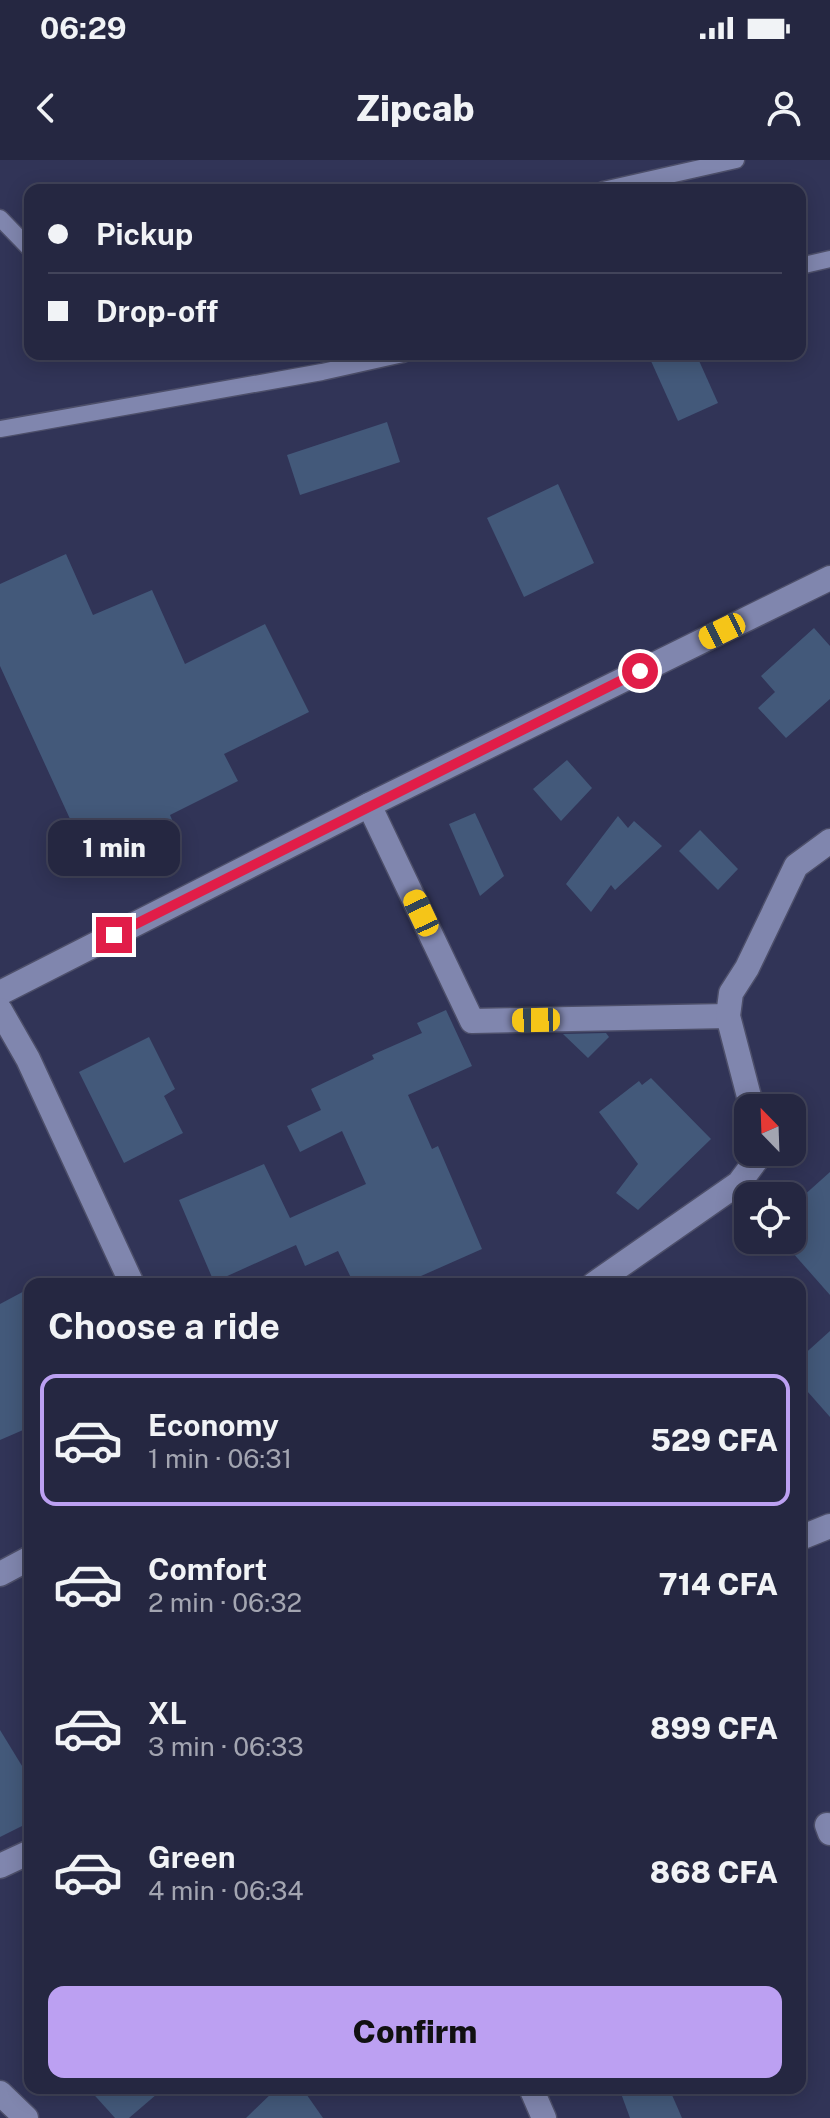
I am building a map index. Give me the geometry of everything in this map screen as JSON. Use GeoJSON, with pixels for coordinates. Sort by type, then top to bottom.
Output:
{"type":"FeatureCollection","features":[{"type":"Feature","properties":{"kind":"street"},"geometry":{"type":"LineString","coordinates":[[0,993],[369,805],[830,578]]}},
{"type":"Feature","properties":{"kind":"street"},"geometry":{"type":"LineString","coordinates":[[369,805],[472,1021],[728,1016]]}},
{"type":"Feature","properties":{"kind":"street"},"geometry":{"type":"LineString","coordinates":[[748,1094],[728,1016],[731,993],[747,968],[796,866],[830,841]]}},
{"type":"Feature","properties":{"kind":"street"},"geometry":{"type":"LineString","coordinates":[[0,1010],[28,1059],[129,1278]]}},
{"type":"Feature","properties":{"kind":"street"},"geometry":{"type":"LineString","coordinates":[[606,1278],[739,1183],[752,1166]]}},
{"type":"Feature","properties":{"kind":"street"},"geometry":{"type":"LineString","coordinates":[[806,1536],[830,1526]]}},
{"type":"Feature","properties":{"kind":"street"},"geometry":{"type":"LineString","coordinates":[[0,1574],[24,1561]]}},
{"type":"Feature","properties":{"kind":"street"},"geometry":{"type":"LineString","coordinates":[[0,1866],[24,1855]]}},
{"type":"Feature","properties":{"kind":"street"},"geometry":{"type":"LineString","coordinates":[[0,2093],[26,2118]]}},
{"type":"Feature","properties":{"kind":"street"},"geometry":{"type":"LineString","coordinates":[[534,2094],[544,2118]]}},
{"type":"Feature","properties":{"kind":"lane"},"geometry":{"type":"LineString","coordinates":[[630,184],[736,160]]}},
{"type":"Feature","properties":{"kind":"lane"},"geometry":{"type":"LineString","coordinates":[[0,218],[24,243]]}},
{"type":"Feature","properties":{"kind":"lane"},"geometry":{"type":"LineString","coordinates":[[806,265],[830,259]]}},
{"type":"Feature","properties":{"kind":"lane"},"geometry":{"type":"LineString","coordinates":[[0,429],[376,360]]}},
{"type":"Feature","properties":{"kind":"building"},"geometry":{"type":"Polygon","coordinates":[[[699,360],[718,403],[678,421],[651,361],[699,360]]]}},
{"type":"Feature","properties":{"kind":"building"},"geometry":{"type":"Polygon","coordinates":[[[387,422],[400,462],[300,495],[287,455],[387,422]]]}},
{"type":"Feature","properties":{"kind":"building"},"geometry":{"type":"Polygon","coordinates":[[[558,484],[594,563],[524,597],[487,518],[558,484]]]}},
{"type":"Feature","properties":{"kind":"building"},"geometry":{"type":"Polygon","coordinates":[[[66,554],[93,615],[152,590],[185,664],[265,624],[309,712],[224,754],[238,781],[170,815],[176,829],[92,867],[0,666],[0,584],[66,554]]]}},
{"type":"Feature","properties":{"kind":"building"},"geometry":{"type":"Polygon","coordinates":[[[814,628],[830,646],[830,699],[786,738],[758,708],[775,692],[761,676],[814,628]]]}},
{"type":"Feature","properties":{"kind":"building"},"geometry":{"type":"Polygon","coordinates":[[[567,760],[592,788],[561,821],[533,789],[567,760]]]}},
{"type":"Feature","properties":{"kind":"building"},"geometry":{"type":"Polygon","coordinates":[[[475,813],[504,876],[480,896],[449,824],[475,813]]]}},
{"type":"Feature","properties":{"kind":"building"},"geometry":{"type":"Polygon","coordinates":[[[618,816],[628,828],[634,821],[662,846],[615,890],[611,885],[591,912],[566,884],[618,816]]]}},
{"type":"Feature","properties":{"kind":"building"},"geometry":{"type":"Polygon","coordinates":[[[700,830],[738,869],[718,890],[679,851],[700,830]]]}},
{"type":"Feature","properties":{"kind":"building"},"geometry":{"type":"Polygon","coordinates":[[[446,1010],[472,1066],[408,1095],[432,1149],[438,1146],[482,1249],[417,1278],[351,1278],[338,1251],[305,1266],[296,1245],[223,1278],[212,1278],[179,1200],[264,1164],[290,1218],[366,1184],[342,1131],[300,1152],[287,1126],[321,1110],[311,1089],[374,1059],[372,1055],[422,1033],[417,1023],[446,1010]]]}},
{"type":"Feature","properties":{"kind":"building"},"geometry":{"type":"Polygon","coordinates":[[[606,1033],[609,1037],[588,1058],[563,1034],[606,1033]]]}},
{"type":"Feature","properties":{"kind":"building"},"geometry":{"type":"Polygon","coordinates":[[[149,1037],[175,1089],[164,1096],[183,1133],[124,1163],[79,1072],[149,1037]]]}},
{"type":"Feature","properties":{"kind":"building"},"geometry":{"type":"Polygon","coordinates":[[[651,1078],[711,1139],[638,1210],[616,1193],[638,1164],[599,1112],[639,1081],[642,1085],[651,1078]]]}},
{"type":"Feature","properties":{"kind":"building"},"geometry":{"type":"Polygon","coordinates":[[[830,1172],[830,1295],[794,1254],[806,1254],[806,1193],[830,1172]]]}},
{"type":"Feature","properties":{"kind":"building"},"geometry":{"type":"Polygon","coordinates":[[[24,1291],[24,1430],[0,1440],[0,1304],[24,1291]]]}},
{"type":"Feature","properties":{"kind":"building"},"geometry":{"type":"Polygon","coordinates":[[[830,1331],[830,1417],[806,1390],[806,1353],[830,1331]]]}},
{"type":"Feature","properties":{"kind":"building"},"geometry":{"type":"Polygon","coordinates":[[[0,1730],[24,1769],[24,1825],[0,1837],[0,1730]]]}},
{"type":"Feature","properties":{"kind":"building"},"geometry":{"type":"Polygon","coordinates":[[[93,2094],[157,2094],[129,2118],[115,2118],[93,2094]]]}},
{"type":"Feature","properties":{"kind":"building"},"geometry":{"type":"Polygon","coordinates":[[[271,2094],[306,2094],[323,2118],[246,2118],[271,2094]]]}},
{"type":"Feature","properties":{"kind":"building"},"geometry":{"type":"Polygon","coordinates":[[[621,2094],[672,2094],[682,2118],[630,2118],[621,2094]]]}},
{"type":"Feature","properties":{"kind":"route"},"geometry":{"type":"LineString","coordinates":[[114,935],[640,671]]}}]}
